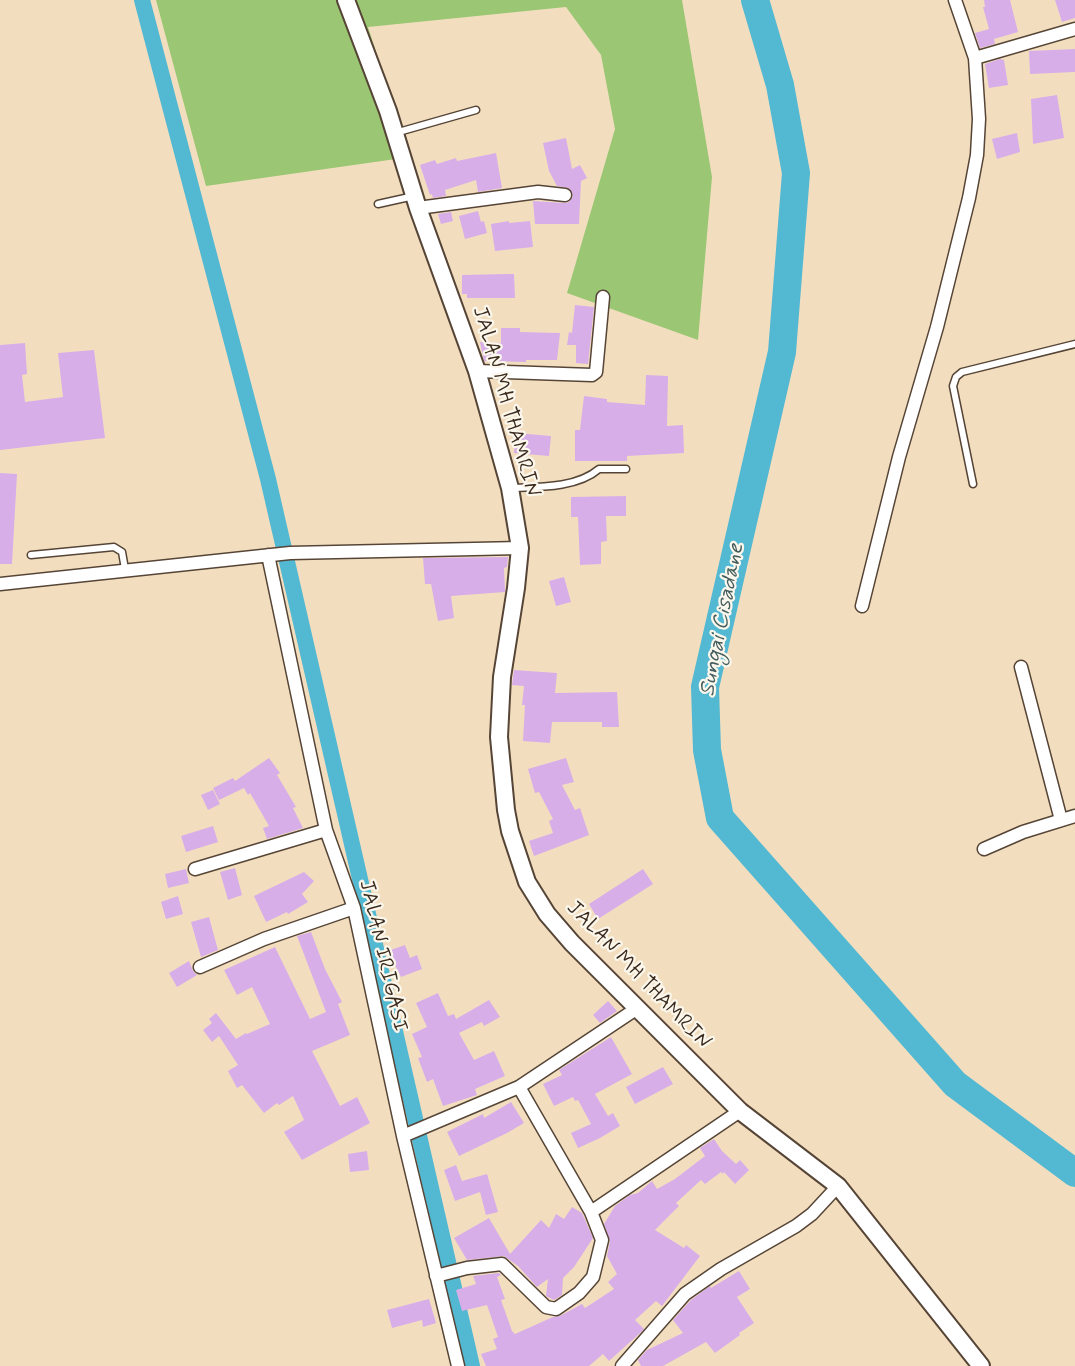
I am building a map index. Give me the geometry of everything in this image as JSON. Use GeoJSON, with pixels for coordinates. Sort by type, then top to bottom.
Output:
{"type":"FeatureCollection","features":[{"type":"Feature","properties":{"kind":"street","name":"JALAN MH THAMRIN"},"geometry":{"type":"LineString","coordinates":[[346,0],[477,370],[510,488],[520,548],[502,677],[499,737],[510,831],[527,882],[546,914],[572,943],[740,1111],[837,1186],[981,1366]]}},
{"type":"Feature","properties":{"kind":"street"},"geometry":{"type":"LineString","coordinates":[[862,606],[899,457],[937,327],[969,198],[977,155],[979,119],[975,58],[955,0]]}},
{"type":"Feature","properties":{"kind":"street"},"geometry":{"type":"LineString","coordinates":[[975,58],[1075,29]]}},
{"type":"Feature","properties":{"kind":"street"},"geometry":{"type":"LineString","coordinates":[[417,202],[537,192],[565,195]]}},
{"type":"Feature","properties":{"kind":"street"},"geometry":{"type":"LineString","coordinates":[[477,370],[591,375],[596,372],[603,297]]}},
{"type":"Feature","properties":{"kind":"street"},"geometry":{"type":"LineString","coordinates":[[0,584],[290,553],[520,548]]}},
{"type":"Feature","properties":{"kind":"street","name":"JALAN IRIGASI"},"geometry":{"type":"LineString","coordinates":[[271,555],[326,830],[354,908],[405,1135],[440,1275],[458,1366]]}},
{"type":"Feature","properties":{"kind":"street"},"geometry":{"type":"LineString","coordinates":[[1021,667],[1061,819]]}},
{"type":"Feature","properties":{"kind":"street"},"geometry":{"type":"LineString","coordinates":[[984,849],[1023,832],[1075,816]]}},
{"type":"Feature","properties":{"kind":"street"},"geometry":{"type":"LineString","coordinates":[[195,870],[326,830]]}},
{"type":"Feature","properties":{"kind":"street"},"geometry":{"type":"LineString","coordinates":[[200,967],[264,939],[354,908]]}},
{"type":"Feature","properties":{"kind":"street"},"geometry":{"type":"LineString","coordinates":[[405,1135],[519,1087],[636,1009]]}},
{"type":"Feature","properties":{"kind":"street"},"geometry":{"type":"LineString","coordinates":[[440,1275],[457,1270],[502,1264],[546,1307],[556,1309],[579,1293],[593,1277],[602,1240],[591,1212],[519,1087]]}},
{"type":"Feature","properties":{"kind":"street"},"geometry":{"type":"LineString","coordinates":[[591,1212],[740,1111]]}},
{"type":"Feature","properties":{"kind":"street"},"geometry":{"type":"LineString","coordinates":[[622,1366],[685,1294],[721,1269],[796,1226],[812,1214],[837,1186]]}},
{"type":"Feature","properties":{"kind":"lane"},"geometry":{"type":"LineString","coordinates":[[394,133],[476,110]]}},
{"type":"Feature","properties":{"kind":"lane"},"geometry":{"type":"LineString","coordinates":[[378,204],[417,202]]}},
{"type":"Feature","properties":{"kind":"lane"},"geometry":{"type":"LineString","coordinates":[[973,484],[953,386],[956,377],[962,372],[1075,344]]}},
{"type":"Feature","properties":{"kind":"lane"},"geometry":{"type":"LineString","coordinates":[[510,488],[558,484],[591,475],[599,469],[626,469]]}},
{"type":"Feature","properties":{"kind":"lane"},"geometry":{"type":"LineString","coordinates":[[31,555],[114,548],[122,552],[126,569]]}},
{"type":"Feature","properties":{"kind":"green space"},"geometry":{"type":"Polygon","coordinates":[[[156,0],[682,0],[712,177],[698,340],[567,293],[615,129],[601,55],[566,7],[368,27],[410,157],[206,186],[156,0]]]}},
{"type":"Feature","properties":{"kind":"building"},"geometry":{"type":"Polygon","coordinates":[[[984,0],[1010,0],[1018,32],[994,39],[995,44],[980,48],[975,33],[989,29],[983,7],[985,7],[984,0]]]}},
{"type":"Feature","properties":{"kind":"building"},"geometry":{"type":"Polygon","coordinates":[[[1055,0],[1075,0],[1075,18],[1062,22],[1055,0]]]}},
{"type":"Feature","properties":{"kind":"building"},"geometry":{"type":"Polygon","coordinates":[[[1075,49],[1075,72],[1030,74],[1029,51],[1075,49]]]}},
{"type":"Feature","properties":{"kind":"building"},"geometry":{"type":"Polygon","coordinates":[[[1000,59],[1004,60],[1008,85],[989,88],[985,64],[1000,59]]]}},
{"type":"Feature","properties":{"kind":"building"},"geometry":{"type":"Polygon","coordinates":[[[1057,95],[1064,138],[1033,144],[1031,99],[1057,95]]]}},
{"type":"Feature","properties":{"kind":"building"},"geometry":{"type":"Polygon","coordinates":[[[1017,133],[1020,152],[997,159],[992,139],[1017,133]]]}},
{"type":"Feature","properties":{"kind":"building"},"geometry":{"type":"Polygon","coordinates":[[[566,138],[572,169],[580,165],[587,178],[581,181],[579,224],[535,224],[533,201],[565,203],[569,202],[573,196],[569,188],[557,186],[549,171],[543,143],[566,138]]]}},
{"type":"Feature","properties":{"kind":"building"},"geometry":{"type":"Polygon","coordinates":[[[496,153],[502,188],[478,192],[476,180],[445,190],[446,196],[433,198],[432,194],[430,195],[420,165],[435,160],[437,164],[456,158],[457,161],[496,153]]]}},
{"type":"Feature","properties":{"kind":"building"},"geometry":{"type":"Polygon","coordinates":[[[478,211],[487,233],[465,239],[459,216],[478,211]]]}},
{"type":"Feature","properties":{"kind":"building"},"geometry":{"type":"Polygon","coordinates":[[[451,212],[453,221],[441,224],[438,214],[451,212]]]}},
{"type":"Feature","properties":{"kind":"building"},"geometry":{"type":"Polygon","coordinates":[[[509,221],[509,223],[530,221],[533,247],[495,251],[491,224],[509,221]]]}},
{"type":"Feature","properties":{"kind":"building"},"geometry":{"type":"Polygon","coordinates":[[[514,274],[515,298],[467,298],[467,294],[462,294],[462,275],[514,274]]]}},
{"type":"Feature","properties":{"kind":"building"},"geometry":{"type":"Polygon","coordinates":[[[575,305],[594,307],[588,364],[576,363],[576,345],[567,345],[569,332],[572,333],[575,305]]]}},
{"type":"Feature","properties":{"kind":"building"},"geometry":{"type":"Polygon","coordinates":[[[501,328],[520,328],[520,332],[560,333],[557,360],[484,361],[480,342],[501,343],[501,328]]]}},
{"type":"Feature","properties":{"kind":"building"},"geometry":{"type":"Polygon","coordinates":[[[25,343],[27,374],[22,375],[25,402],[63,397],[58,353],[94,350],[105,438],[0,450],[0,345],[25,343]]]}},
{"type":"Feature","properties":{"kind":"building"},"geometry":{"type":"Polygon","coordinates":[[[646,375],[668,376],[667,426],[683,425],[684,453],[627,456],[627,461],[575,461],[575,430],[580,430],[584,396],[607,399],[607,402],[645,405],[646,375]]]}},
{"type":"Feature","properties":{"kind":"building"},"geometry":{"type":"Polygon","coordinates":[[[516,433],[551,436],[549,456],[514,453],[516,433]]]}},
{"type":"Feature","properties":{"kind":"building"},"geometry":{"type":"Polygon","coordinates":[[[0,473],[17,474],[12,564],[0,564],[0,473]]]}},
{"type":"Feature","properties":{"kind":"building"},"geometry":{"type":"Polygon","coordinates":[[[626,496],[626,516],[606,516],[607,541],[601,542],[601,564],[580,565],[578,517],[571,517],[571,497],[626,496]]]}},
{"type":"Feature","properties":{"kind":"building"},"geometry":{"type":"Polygon","coordinates":[[[508,557],[507,567],[504,568],[505,592],[451,596],[454,618],[438,621],[431,584],[425,584],[423,558],[508,557]]]}},
{"type":"Feature","properties":{"kind":"building"},"geometry":{"type":"Polygon","coordinates":[[[564,577],[571,602],[556,606],[549,581],[564,577]]]}},
{"type":"Feature","properties":{"kind":"building"},"geometry":{"type":"Polygon","coordinates":[[[514,670],[557,673],[555,693],[617,692],[619,727],[602,727],[602,722],[552,722],[550,743],[523,741],[524,686],[512,685],[514,670]]]}},
{"type":"Feature","properties":{"kind":"building"},"geometry":{"type":"Polygon","coordinates":[[[269,758],[280,773],[277,775],[296,807],[293,808],[303,828],[267,839],[263,828],[269,826],[250,793],[248,795],[244,788],[219,800],[213,788],[233,778],[235,781],[269,758]]]}},
{"type":"Feature","properties":{"kind":"building"},"geometry":{"type":"Polygon","coordinates":[[[566,758],[574,782],[562,785],[575,810],[580,808],[589,835],[534,856],[529,841],[553,833],[549,821],[553,819],[539,792],[535,793],[528,769],[566,758]]]}},
{"type":"Feature","properties":{"kind":"building"},"geometry":{"type":"Polygon","coordinates":[[[213,790],[220,804],[208,810],[201,795],[213,790]]]}},
{"type":"Feature","properties":{"kind":"building"},"geometry":{"type":"Polygon","coordinates":[[[213,826],[218,842],[186,852],[181,836],[213,826]]]}},
{"type":"Feature","properties":{"kind":"building"},"geometry":{"type":"Polygon","coordinates":[[[235,868],[242,895],[228,900],[220,872],[235,868]]]}},
{"type":"Feature","properties":{"kind":"building"},"geometry":{"type":"Polygon","coordinates":[[[186,869],[189,883],[168,888],[165,874],[186,869]]]}},
{"type":"Feature","properties":{"kind":"building"},"geometry":{"type":"Polygon","coordinates":[[[643,869],[653,884],[598,919],[589,904],[643,869]]]}},
{"type":"Feature","properties":{"kind":"building"},"geometry":{"type":"Polygon","coordinates":[[[304,872],[314,881],[302,894],[308,902],[288,914],[287,912],[266,922],[254,896],[304,872]]]}},
{"type":"Feature","properties":{"kind":"building"},"geometry":{"type":"Polygon","coordinates":[[[178,896],[183,914],[166,919],[161,902],[178,896]]]}},
{"type":"Feature","properties":{"kind":"building"},"geometry":{"type":"Polygon","coordinates":[[[209,917],[218,950],[201,957],[191,922],[209,917]]]}},
{"type":"Feature","properties":{"kind":"building"},"geometry":{"type":"Polygon","coordinates":[[[311,932],[325,969],[342,1002],[338,1004],[350,1035],[312,1051],[340,1106],[357,1097],[370,1123],[302,1160],[284,1132],[304,1120],[293,1096],[279,1105],[277,1103],[264,1113],[242,1085],[237,1088],[228,1071],[238,1065],[219,1036],[212,1042],[203,1030],[212,1023],[209,1019],[216,1013],[236,1039],[270,1024],[252,987],[237,995],[224,970],[275,947],[310,1019],[326,1012],[297,936],[311,932]]]}},
{"type":"Feature","properties":{"kind":"building"},"geometry":{"type":"Polygon","coordinates":[[[405,945],[410,958],[417,955],[422,969],[401,977],[388,951],[405,945]]]}},
{"type":"Feature","properties":{"kind":"building"},"geometry":{"type":"Polygon","coordinates":[[[189,961],[197,975],[177,987],[169,973],[189,961]]]}},
{"type":"Feature","properties":{"kind":"building"},"geometry":{"type":"Polygon","coordinates":[[[438,993],[448,1016],[454,1014],[456,1019],[489,1000],[500,1017],[484,1026],[482,1022],[459,1033],[474,1060],[494,1051],[505,1076],[475,1089],[477,1095],[443,1106],[433,1079],[427,1082],[418,1058],[422,1057],[412,1034],[427,1027],[416,1003],[438,993]]]}},
{"type":"Feature","properties":{"kind":"building"},"geometry":{"type":"Polygon","coordinates":[[[608,1001],[617,1011],[600,1023],[593,1015],[608,1001]]]}},
{"type":"Feature","properties":{"kind":"building"},"geometry":{"type":"Polygon","coordinates":[[[611,1037],[632,1074],[595,1094],[608,1116],[613,1113],[620,1126],[578,1148],[571,1133],[591,1124],[578,1100],[575,1101],[573,1097],[554,1106],[543,1084],[562,1075],[559,1070],[611,1037]]]}},
{"type":"Feature","properties":{"kind":"building"},"geometry":{"type":"Polygon","coordinates":[[[663,1067],[673,1084],[635,1104],[626,1087],[663,1067]]]}},
{"type":"Feature","properties":{"kind":"building"},"geometry":{"type":"Polygon","coordinates":[[[511,1102],[524,1123],[459,1156],[447,1132],[483,1114],[484,1118],[511,1102]]]}},
{"type":"Feature","properties":{"kind":"building"},"geometry":{"type":"Polygon","coordinates":[[[714,1139],[722,1151],[736,1164],[740,1160],[749,1170],[735,1184],[724,1172],[705,1184],[701,1180],[676,1203],[679,1206],[655,1230],[684,1248],[686,1245],[700,1256],[662,1306],[656,1301],[635,1320],[644,1329],[639,1334],[609,1361],[603,1354],[589,1366],[486,1366],[481,1354],[497,1349],[493,1339],[498,1337],[487,1305],[462,1311],[456,1290],[476,1284],[473,1276],[499,1273],[501,1275],[497,1277],[505,1299],[501,1300],[515,1334],[560,1316],[582,1304],[585,1308],[614,1289],[608,1282],[617,1274],[607,1256],[610,1241],[604,1224],[615,1206],[630,1195],[638,1193],[652,1181],[657,1189],[675,1179],[705,1156],[700,1148],[714,1139]]]}},
{"type":"Feature","properties":{"kind":"building"},"geometry":{"type":"Polygon","coordinates":[[[367,1151],[369,1170],[350,1172],[348,1154],[367,1151]]]}},
{"type":"Feature","properties":{"kind":"building"},"geometry":{"type":"Polygon","coordinates":[[[456,1165],[462,1181],[487,1174],[498,1212],[486,1215],[480,1192],[455,1201],[444,1170],[456,1165]]]}},
{"type":"Feature","properties":{"kind":"building"},"geometry":{"type":"Polygon","coordinates":[[[572,1207],[582,1213],[593,1238],[574,1267],[563,1278],[562,1295],[554,1300],[546,1296],[548,1279],[537,1287],[518,1266],[504,1256],[467,1260],[454,1238],[489,1218],[510,1254],[541,1220],[549,1228],[556,1214],[564,1219],[572,1207]]]}},
{"type":"Feature","properties":{"kind":"building"},"geometry":{"type":"Polygon","coordinates":[[[739,1271],[750,1289],[737,1297],[754,1323],[715,1353],[706,1342],[663,1366],[641,1366],[638,1360],[647,1350],[683,1333],[673,1320],[691,1300],[710,1286],[711,1288],[739,1271]]]}},
{"type":"Feature","properties":{"kind":"building"},"geometry":{"type":"Polygon","coordinates":[[[429,1299],[436,1323],[423,1327],[422,1320],[392,1328],[387,1310],[429,1299]]]}},
{"type":"Feature","properties":{"kind":"waterway"},"geometry":{"type":"LineString","coordinates":[[142,0],[268,479],[472,1366]]}},
{"type":"Feature","properties":{"kind":"waterway","name":"Sungai Cisadane"},"geometry":{"type":"LineString","coordinates":[[755,0],[780,85],[796,173],[782,352],[705,687],[707,750],[720,818],[955,1084],[1075,1173]]}}]}
